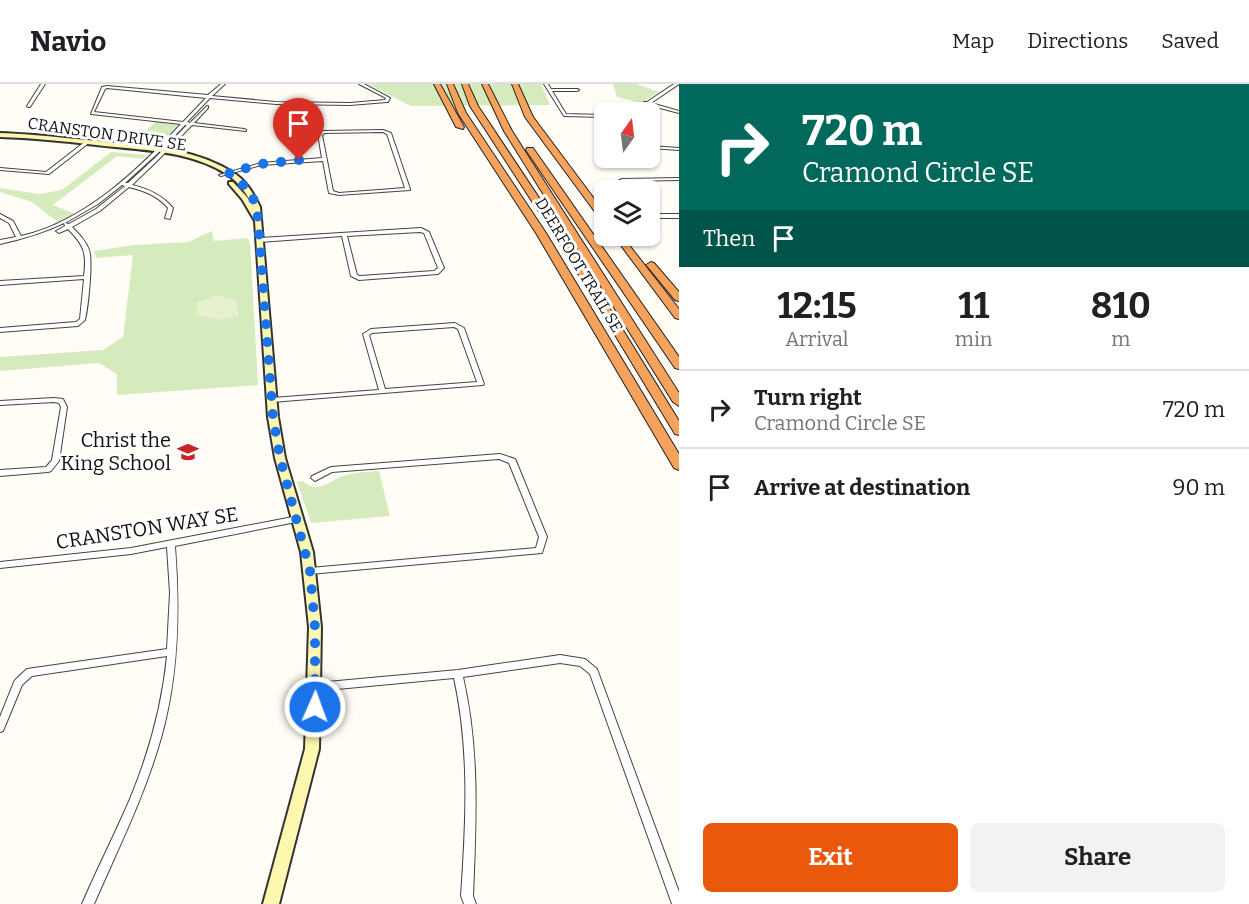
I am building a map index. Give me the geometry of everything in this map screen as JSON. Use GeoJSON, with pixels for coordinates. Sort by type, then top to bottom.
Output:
{"type":"FeatureCollection","features":[{"type":"Feature","properties":{"kind":"highway"},"geometry":{"type":"LineString","coordinates":[[437,84],[447,107],[499,182],[519,198]]}},
{"type":"Feature","properties":{"kind":"highway","name":"DEERFOOT TRAIL SE"},"geometry":{"type":"LineString","coordinates":[[450,84],[462,113],[519,198],[679,465]]}},
{"type":"Feature","properties":{"kind":"highway"},"geometry":{"type":"LineString","coordinates":[[465,84],[474,106],[568,249],[679,431]]}},
{"type":"Feature","properties":{"kind":"highway","name":"DEERFOOT TRAIL SE"},"geometry":{"type":"LineString","coordinates":[[485,84],[508,131],[679,402]]}},
{"type":"Feature","properties":{"kind":"highway"},"geometry":{"type":"LineString","coordinates":[[515,84],[529,117],[594,204]]}},
{"type":"Feature","properties":{"kind":"highway"},"geometry":{"type":"LineString","coordinates":[[508,131],[526,144],[679,365]]}},
{"type":"Feature","properties":{"kind":"highway"},"geometry":{"type":"LineString","coordinates":[[582,187],[594,200]]}},
{"type":"Feature","properties":{"kind":"highway"},"geometry":{"type":"LineString","coordinates":[[626,246],[679,316]]}},
{"type":"Feature","properties":{"kind":"highway"},"geometry":{"type":"LineString","coordinates":[[635,246],[679,298]]}},
{"type":"Feature","properties":{"kind":"street"},"geometry":{"type":"LineString","coordinates":[[29,106],[43,84]]}},
{"type":"Feature","properties":{"kind":"street"},"geometry":{"type":"LineString","coordinates":[[151,91],[159,84]]}},
{"type":"Feature","properties":{"kind":"street"},"geometry":{"type":"LineString","coordinates":[[67,225],[160,153],[186,122],[225,84]]}},
{"type":"Feature","properties":{"kind":"street"},"geometry":{"type":"LineString","coordinates":[[0,242],[34,238],[67,225],[126,185],[193,123],[217,98],[225,84]]}},
{"type":"Feature","properties":{"kind":"street"},"geometry":{"type":"LineString","coordinates":[[244,130],[92,112],[103,88],[298,104],[387,100],[388,98],[361,84]]}},
{"type":"Feature","properties":{"kind":"street"},"geometry":{"type":"LineString","coordinates":[[546,84],[565,115],[594,116]]}},
{"type":"Feature","properties":{"kind":"street"},"geometry":{"type":"LineString","coordinates":[[647,102],[677,84]]}},
{"type":"Feature","properties":{"kind":"street"},"geometry":{"type":"LineString","coordinates":[[549,90],[577,90]]}},
{"type":"Feature","properties":{"kind":"street"},"geometry":{"type":"LineString","coordinates":[[660,105],[679,110]]}},
{"type":"Feature","properties":{"kind":"street"},"geometry":{"type":"LineString","coordinates":[[383,131],[388,133],[408,189],[339,194],[331,192],[325,159],[320,134],[324,132],[383,131]]}},
{"type":"Feature","properties":{"kind":"street","name":"CRANSTON DRIVE SE"},"geometry":{"type":"LineString","coordinates":[[0,136],[160,153],[194,163],[225,174],[239,190],[256,219],[260,240],[272,400],[280,458],[310,571],[315,627],[316,687],[312,749],[271,904]]}},
{"type":"Feature","properties":{"kind":"street"},"geometry":{"type":"LineString","coordinates":[[0,170],[47,173],[86,144]]}},
{"type":"Feature","properties":{"kind":"street"},"geometry":{"type":"LineString","coordinates":[[660,148],[679,149]]}},
{"type":"Feature","properties":{"kind":"street"},"geometry":{"type":"LineString","coordinates":[[225,174],[261,164],[325,159]]}},
{"type":"Feature","properties":{"kind":"street"},"geometry":{"type":"LineString","coordinates":[[621,180],[679,179]]}},
{"type":"Feature","properties":{"kind":"street"},"geometry":{"type":"LineString","coordinates":[[119,183],[153,192],[171,208],[168,218]]}},
{"type":"Feature","properties":{"kind":"street"},"geometry":{"type":"LineString","coordinates":[[0,216],[11,222],[19,238]]}},
{"type":"Feature","properties":{"kind":"street"},"geometry":{"type":"LineString","coordinates":[[660,216],[679,216]]}},
{"type":"Feature","properties":{"kind":"street"},"geometry":{"type":"LineString","coordinates":[[0,330],[78,324],[83,319],[90,260],[86,243],[67,225]]}},
{"type":"Feature","properties":{"kind":"street"},"geometry":{"type":"LineString","coordinates":[[260,240],[344,234],[421,230],[426,232],[441,268],[436,273],[359,278],[354,276],[344,234]]}},
{"type":"Feature","properties":{"kind":"street"},"geometry":{"type":"LineString","coordinates":[[0,283],[87,277]]}},
{"type":"Feature","properties":{"kind":"street"},"geometry":{"type":"LineString","coordinates":[[272,400],[481,384],[461,328],[455,325],[371,331],[366,334],[382,390]]}},
{"type":"Feature","properties":{"kind":"street"},"geometry":{"type":"LineString","coordinates":[[0,403],[54,400],[61,401],[64,408],[55,460],[48,469],[0,473]]}},
{"type":"Feature","properties":{"kind":"street"},"geometry":{"type":"LineString","coordinates":[[310,571],[539,551],[543,537],[512,461],[500,456],[331,471],[315,478]]}},
{"type":"Feature","properties":{"kind":"street","name":"CRANSTON WAY SE"},"geometry":{"type":"LineString","coordinates":[[0,565],[171,545],[298,519]]}},
{"type":"Feature","properties":{"kind":"street"},"geometry":{"type":"LineString","coordinates":[[88,904],[133,802],[157,736],[171,652],[176,601],[171,545]]}},
{"type":"Feature","properties":{"kind":"street"},"geometry":{"type":"LineString","coordinates":[[0,728],[19,682],[30,672],[171,652]]}},
{"type":"Feature","properties":{"kind":"street"},"geometry":{"type":"LineString","coordinates":[[316,687],[458,674],[571,659],[582,662],[594,672],[678,904]]}},
{"type":"Feature","properties":{"kind":"street"},"geometry":{"type":"LineString","coordinates":[[458,674],[471,752],[471,821],[466,896],[470,904]]}},
{"type":"Feature","properties":{"kind":"green space"},"geometry":{"type":"Polygon","coordinates":[[[368,84],[541,84],[550,105],[411,106],[368,84]]]}},
{"type":"Feature","properties":{"kind":"green space"},"geometry":{"type":"Polygon","coordinates":[[[613,84],[636,84],[659,92],[643,102],[617,97],[613,84]]]}},
{"type":"Feature","properties":{"kind":"green space"},"geometry":{"type":"Polygon","coordinates":[[[156,121],[178,125],[158,146],[133,144],[156,121]]]}},
{"type":"Feature","properties":{"kind":"green space"},"geometry":{"type":"Polygon","coordinates":[[[111,152],[146,155],[144,159],[117,156],[53,205],[75,214],[59,223],[32,202],[0,192],[0,188],[39,194],[62,190],[111,152]]]}},
{"type":"Feature","properties":{"kind":"green space"},"geometry":{"type":"Polygon","coordinates":[[[212,231],[214,241],[247,238],[250,242],[258,385],[117,395],[117,374],[99,363],[0,371],[0,357],[103,350],[123,337],[133,255],[96,258],[94,251],[134,245],[188,242],[212,231]]]}},
{"type":"Feature","properties":{"kind":"green space"},"geometry":{"type":"Polygon","coordinates":[[[216,295],[236,300],[239,316],[219,320],[197,315],[197,303],[216,295]]]}},
{"type":"Feature","properties":{"kind":"green space"},"geometry":{"type":"Polygon","coordinates":[[[379,471],[390,516],[311,523],[297,482],[303,481],[319,487],[346,475],[379,471]]]}},
{"type":"Feature","properties":{"kind":"place","name":"Christ the King School"},"geometry":{"type":"Point","coordinates":[188,452]}},
{"type":"Feature","properties":{"kind":"route"},"geometry":{"type":"LineString","coordinates":[[299,160],[261,164],[229,173],[249,190],[257,207],[256,219],[260,240],[273,417],[280,458],[307,552],[310,571],[315,627],[315,707]]}}]}
